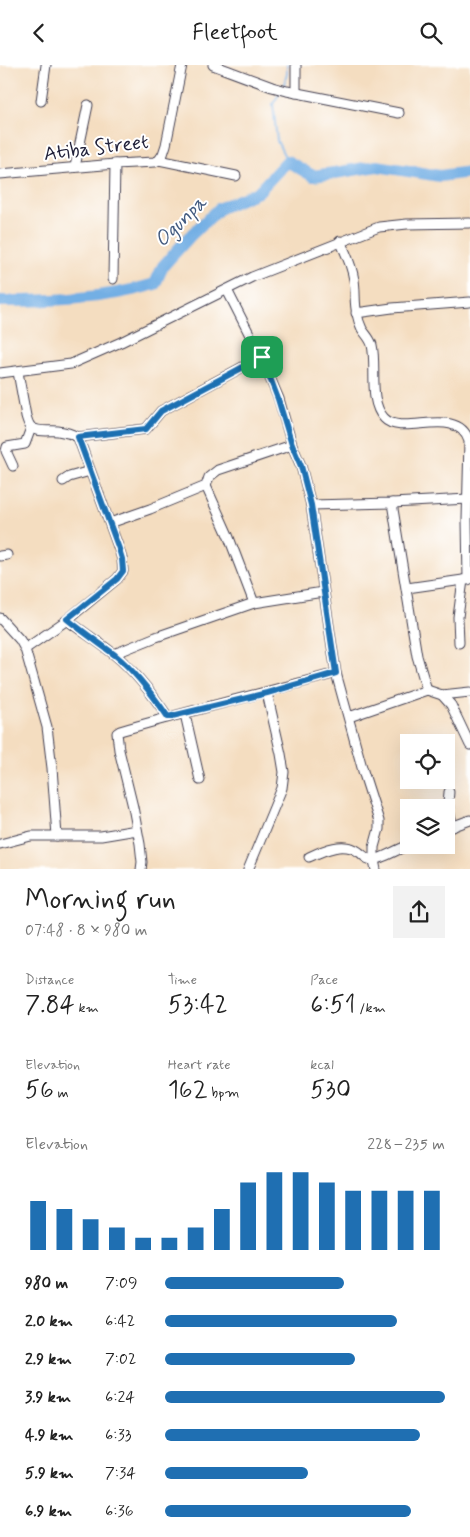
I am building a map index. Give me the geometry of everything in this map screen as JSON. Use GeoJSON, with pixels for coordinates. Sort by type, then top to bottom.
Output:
{"type":"FeatureCollection","features":[{"type":"Feature","properties":{"kind":"street"},"geometry":{"type":"LineString","coordinates":[[41,101],[46,65]]}},
{"type":"Feature","properties":{"kind":"street","name":"Atiba Street"},"geometry":{"type":"LineString","coordinates":[[0,174],[155,162],[159,160],[163,155],[168,139],[182,65]]}},
{"type":"Feature","properties":{"kind":"street"},"geometry":{"type":"LineString","coordinates":[[213,65],[272,87],[399,113]]}},
{"type":"Feature","properties":{"kind":"street"},"geometry":{"type":"LineString","coordinates":[[293,92],[296,65]]}},
{"type":"Feature","properties":{"kind":"street"},"geometry":{"type":"LineString","coordinates":[[75,167],[88,105]]}},
{"type":"Feature","properties":{"kind":"street"},"geometry":{"type":"LineString","coordinates":[[159,160],[236,176]]}},
{"type":"Feature","properties":{"kind":"street"},"geometry":{"type":"LineString","coordinates":[[113,279],[115,164]]}},
{"type":"Feature","properties":{"kind":"street"},"geometry":{"type":"LineString","coordinates":[[0,373],[71,364],[121,342],[252,277],[340,241],[384,226],[470,223]]}},
{"type":"Feature","properties":{"kind":"street"},"geometry":{"type":"LineString","coordinates":[[340,241],[348,258],[354,279],[356,313],[361,328],[372,343],[375,400],[380,414],[388,422],[397,425],[439,423],[457,427],[467,435],[469,472],[467,580],[458,617],[459,643]]}},
{"type":"Feature","properties":{"kind":"street"},"geometry":{"type":"LineString","coordinates":[[226,290],[262,357],[301,466],[311,505],[336,673],[379,821],[379,829],[374,847],[375,865]]}},
{"type":"Feature","properties":{"kind":"street"},"geometry":{"type":"LineString","coordinates":[[356,313],[392,308],[470,302]]}},
{"type":"Feature","properties":{"kind":"street"},"geometry":{"type":"LineString","coordinates":[[18,372],[26,416],[31,428],[71,433],[78,437],[146,429],[161,411],[262,357]]}},
{"type":"Feature","properties":{"kind":"street"},"geometry":{"type":"LineString","coordinates":[[13,466],[6,451],[7,447],[26,444],[31,428]]}},
{"type":"Feature","properties":{"kind":"street"},"geometry":{"type":"LineString","coordinates":[[25,649],[67,619],[117,579],[123,571],[122,559],[110,523],[78,437]]}},
{"type":"Feature","properties":{"kind":"street"},"geometry":{"type":"LineString","coordinates":[[254,603],[228,535],[206,486],[209,477],[218,470],[292,445]]}},
{"type":"Feature","properties":{"kind":"street"},"geometry":{"type":"LineString","coordinates":[[62,481],[90,471]]}},
{"type":"Feature","properties":{"kind":"street"},"geometry":{"type":"LineString","coordinates":[[110,523],[206,486]]}},
{"type":"Feature","properties":{"kind":"street"},"geometry":{"type":"LineString","coordinates":[[311,505],[468,499]]}},
{"type":"Feature","properties":{"kind":"street"},"geometry":{"type":"LineString","coordinates":[[392,503],[417,656],[427,690]]}},
{"type":"Feature","properties":{"kind":"street"},"geometry":{"type":"LineString","coordinates":[[407,588],[467,580]]}},
{"type":"Feature","properties":{"kind":"street"},"geometry":{"type":"LineString","coordinates":[[114,655],[156,637],[254,603],[323,592]]}},
{"type":"Feature","properties":{"kind":"street"},"geometry":{"type":"LineString","coordinates":[[0,618],[20,640],[25,649],[46,727],[52,769],[57,836]]}},
{"type":"Feature","properties":{"kind":"street"},"geometry":{"type":"LineString","coordinates":[[67,619],[130,669],[168,717]]}},
{"type":"Feature","properties":{"kind":"street"},"geometry":{"type":"LineString","coordinates":[[141,869],[140,844],[128,784],[118,750],[117,733],[168,717],[267,693],[336,673]]}},
{"type":"Feature","properties":{"kind":"street"},"geometry":{"type":"LineString","coordinates":[[349,717],[427,690],[442,695],[470,692]]}},
{"type":"Feature","properties":{"kind":"street"},"geometry":{"type":"LineString","coordinates":[[248,869],[282,788],[284,772],[267,693]]}},
{"type":"Feature","properties":{"kind":"street"},"geometry":{"type":"LineString","coordinates":[[442,695],[451,705],[470,745]]}},
{"type":"Feature","properties":{"kind":"street"},"geometry":{"type":"LineString","coordinates":[[185,714],[200,780]]}},
{"type":"Feature","properties":{"kind":"street"},"geometry":{"type":"LineString","coordinates":[[448,799],[449,792]]}},
{"type":"Feature","properties":{"kind":"street"},"geometry":{"type":"LineString","coordinates":[[455,826],[470,820]]}},
{"type":"Feature","properties":{"kind":"street"},"geometry":{"type":"LineString","coordinates":[[0,844],[30,836],[102,836],[137,830]]}},
{"type":"Feature","properties":{"kind":"street"},"geometry":{"type":"LineString","coordinates":[[310,857],[327,848],[349,848],[359,851],[375,865]]}},
{"type":"Feature","properties":{"kind":"street"},"geometry":{"type":"LineString","coordinates":[[375,865],[400,850]]}},
{"type":"Feature","properties":{"kind":"waterway"},"geometry":{"type":"LineString","coordinates":[[283,87],[287,74],[287,65]]}},
{"type":"Feature","properties":{"kind":"waterway"},"geometry":{"type":"LineString","coordinates":[[281,91],[273,104],[277,141],[287,161]]}},
{"type":"Feature","properties":{"kind":"waterway","name":"Ogunpa"},"geometry":{"type":"LineString","coordinates":[[0,301],[98,296],[155,284],[163,266],[192,234],[220,208],[258,192],[287,161],[313,176],[377,166],[440,176],[470,172]]}},
{"type":"Feature","properties":{"kind":"route"},"geometry":{"type":"LineString","coordinates":[[262,357],[301,466],[311,505],[336,673],[267,693],[168,717],[130,669],[67,619],[117,579],[123,571],[119,549],[78,437],[146,429],[161,411],[262,357]]}}]}
